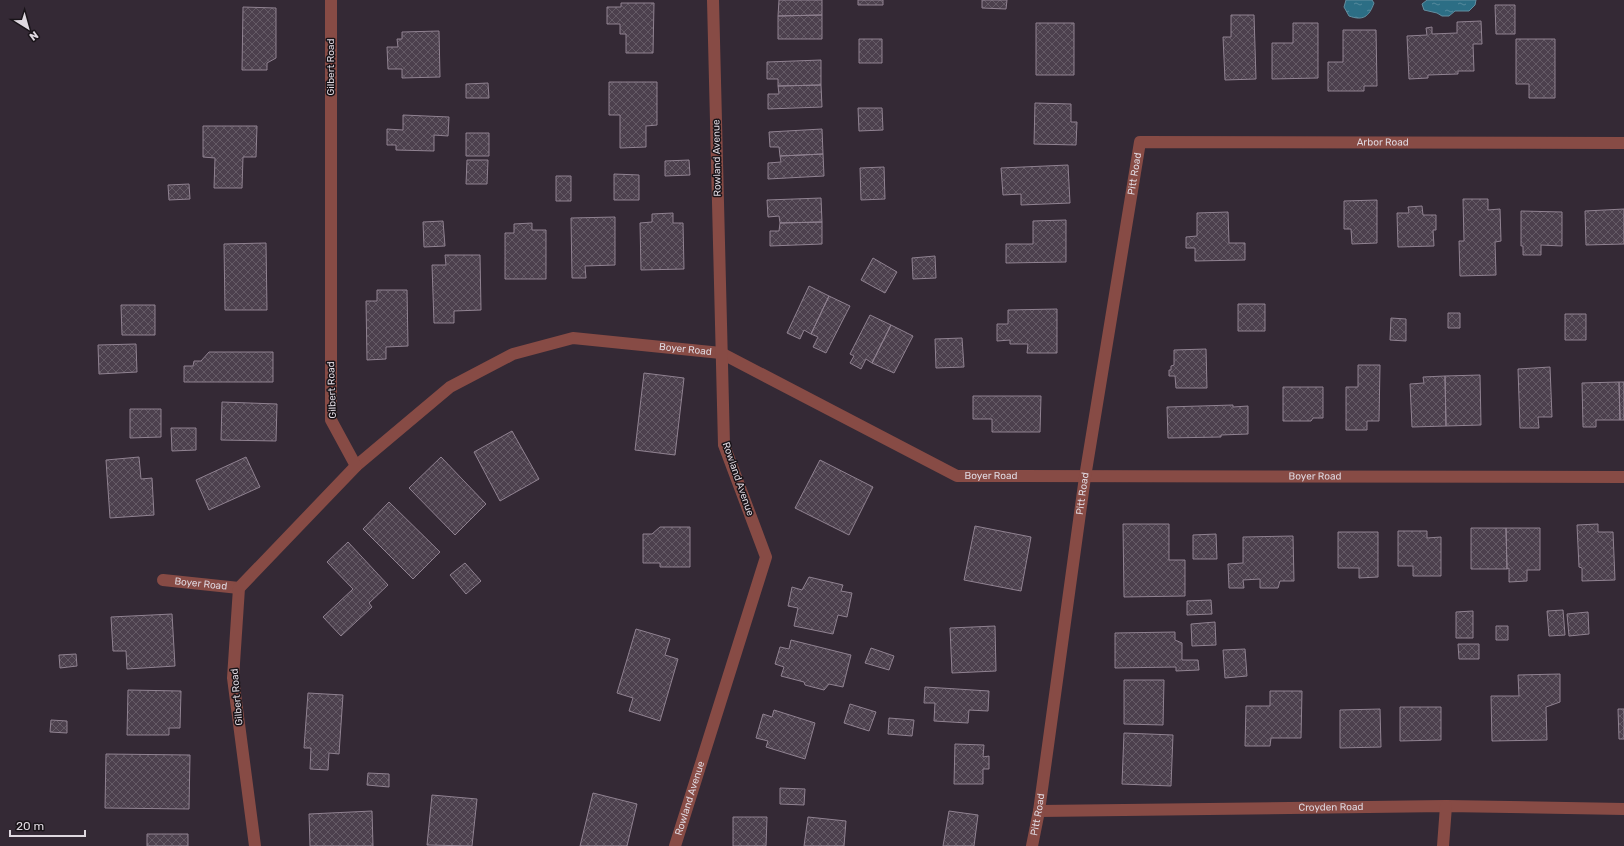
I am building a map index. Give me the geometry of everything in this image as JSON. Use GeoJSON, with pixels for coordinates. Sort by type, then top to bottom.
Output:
{"type":"FeatureCollection","features":[{"type":"Feature","properties":{"kind":"street","name":"Gilbert Road"},"geometry":{"type":"LineString","coordinates":[[331,0],[331,420],[356,466]]}},
{"type":"Feature","properties":{"kind":"street","name":"Rowland Avenue"},"geometry":{"type":"LineString","coordinates":[[675,846],[766,557],[724,445],[713,0]]}},
{"type":"Feature","properties":{"kind":"street","name":"Arbor Road"},"geometry":{"type":"LineString","coordinates":[[1140,142],[1624,143]]}},
{"type":"Feature","properties":{"kind":"street","name":"Pitt Road"},"geometry":{"type":"LineString","coordinates":[[1032,846],[1039,811],[1085,477],[1140,142]]}},
{"type":"Feature","properties":{"kind":"street","name":"Boyer Road"},"geometry":{"type":"LineString","coordinates":[[356,466],[450,387],[513,354],[572,338],[721,353],[957,476],[1624,477]]}},
{"type":"Feature","properties":{"kind":"street"},"geometry":{"type":"LineString","coordinates":[[239,588],[356,466]]}},
{"type":"Feature","properties":{"kind":"street","name":"Boyer Road"},"geometry":{"type":"LineString","coordinates":[[163,580],[239,588]]}},
{"type":"Feature","properties":{"kind":"street","name":"Gilbert Road"},"geometry":{"type":"LineString","coordinates":[[239,588],[233,678],[255,846]]}},
{"type":"Feature","properties":{"kind":"street"},"geometry":{"type":"LineString","coordinates":[[1443,846],[1446,806]]}},
{"type":"Feature","properties":{"kind":"street","name":"Croyden Road"},"geometry":{"type":"LineString","coordinates":[[1039,811],[1446,806],[1624,808]]}},
{"type":"Feature","properties":{"kind":"water"},"geometry":{"type":"Polygon","coordinates":[[[1346,0],[1372,0],[1374,3],[1368,15],[1358,18],[1349,16],[1344,7],[1346,0]]]}},
{"type":"Feature","properties":{"kind":"water"},"geometry":{"type":"Polygon","coordinates":[[[1427,0],[1476,0],[1475,5],[1469,11],[1455,11],[1449,16],[1442,16],[1437,13],[1424,10],[1422,4],[1427,0]]]}},
{"type":"Feature","properties":{"kind":"building"},"geometry":{"type":"Polygon","coordinates":[[[779,0],[822,0],[822,15],[778,16],[779,0]]]}},
{"type":"Feature","properties":{"kind":"building"},"geometry":{"type":"Polygon","coordinates":[[[858,0],[883,0],[883,5],[858,5],[858,0]]]}},
{"type":"Feature","properties":{"kind":"building"},"geometry":{"type":"Polygon","coordinates":[[[982,0],[1007,0],[1006,9],[982,8],[982,0]]]}},
{"type":"Feature","properties":{"kind":"building"},"geometry":{"type":"Polygon","coordinates":[[[621,3],[654,3],[653,53],[626,53],[626,34],[620,34],[620,24],[607,24],[607,7],[621,7],[621,3]]]}},
{"type":"Feature","properties":{"kind":"building"},"geometry":{"type":"Polygon","coordinates":[[[1495,5],[1515,5],[1515,34],[1496,34],[1495,5]]]}},
{"type":"Feature","properties":{"kind":"building"},"geometry":{"type":"Polygon","coordinates":[[[243,7],[276,8],[276,58],[267,63],[267,70],[242,70],[243,7]]]}},
{"type":"Feature","properties":{"kind":"building"},"geometry":{"type":"Polygon","coordinates":[[[822,15],[822,39],[778,39],[778,16],[822,15]]]}},
{"type":"Feature","properties":{"kind":"building"},"geometry":{"type":"Polygon","coordinates":[[[1231,15],[1254,15],[1256,79],[1225,80],[1223,37],[1231,37],[1231,15]]]}},
{"type":"Feature","properties":{"kind":"building"},"geometry":{"type":"Polygon","coordinates":[[[1481,21],[1482,44],[1473,44],[1474,71],[1458,71],[1458,74],[1428,75],[1428,78],[1409,79],[1407,36],[1427,35],[1426,28],[1432,27],[1432,34],[1457,33],[1457,22],[1481,21]]]}},
{"type":"Feature","properties":{"kind":"building"},"geometry":{"type":"Polygon","coordinates":[[[1036,23],[1074,23],[1074,75],[1036,75],[1036,23]]]}},
{"type":"Feature","properties":{"kind":"building"},"geometry":{"type":"Polygon","coordinates":[[[1293,23],[1318,23],[1318,78],[1272,79],[1272,43],[1293,43],[1293,23]]]}},
{"type":"Feature","properties":{"kind":"building"},"geometry":{"type":"Polygon","coordinates":[[[1343,30],[1376,30],[1377,86],[1364,86],[1364,91],[1328,91],[1328,62],[1343,62],[1343,30]]]}},
{"type":"Feature","properties":{"kind":"building"},"geometry":{"type":"Polygon","coordinates":[[[439,31],[440,77],[402,78],[402,69],[388,69],[387,47],[398,47],[397,39],[402,39],[402,32],[439,31]]]}},
{"type":"Feature","properties":{"kind":"building"},"geometry":{"type":"Polygon","coordinates":[[[859,39],[882,39],[882,63],[859,63],[859,39]]]}},
{"type":"Feature","properties":{"kind":"building"},"geometry":{"type":"Polygon","coordinates":[[[1516,39],[1555,39],[1555,98],[1529,98],[1529,84],[1516,84],[1516,39]]]}},
{"type":"Feature","properties":{"kind":"building"},"geometry":{"type":"Polygon","coordinates":[[[821,60],[821,85],[778,86],[778,79],[767,79],[767,62],[821,60]]]}},
{"type":"Feature","properties":{"kind":"building"},"geometry":{"type":"Polygon","coordinates":[[[609,82],[657,82],[657,125],[646,126],[646,147],[620,148],[620,115],[609,115],[609,82]]]}},
{"type":"Feature","properties":{"kind":"building"},"geometry":{"type":"Polygon","coordinates":[[[488,83],[489,98],[466,98],[466,84],[488,83]]]}},
{"type":"Feature","properties":{"kind":"building"},"geometry":{"type":"Polygon","coordinates":[[[821,85],[822,107],[768,109],[768,94],[779,94],[778,86],[821,85]]]}},
{"type":"Feature","properties":{"kind":"building"},"geometry":{"type":"Polygon","coordinates":[[[1035,103],[1071,104],[1071,122],[1077,122],[1076,145],[1034,144],[1035,103]]]}},
{"type":"Feature","properties":{"kind":"building"},"geometry":{"type":"Polygon","coordinates":[[[858,108],[882,108],[883,130],[859,131],[858,108]]]}},
{"type":"Feature","properties":{"kind":"building"},"geometry":{"type":"Polygon","coordinates":[[[403,115],[449,117],[448,136],[434,135],[434,151],[396,150],[396,145],[387,145],[387,129],[403,130],[403,115]]]}},
{"type":"Feature","properties":{"kind":"building"},"geometry":{"type":"Polygon","coordinates":[[[203,126],[257,126],[256,157],[243,157],[242,188],[214,188],[215,158],[203,157],[203,126]]]}},
{"type":"Feature","properties":{"kind":"building"},"geometry":{"type":"Polygon","coordinates":[[[822,129],[823,154],[780,156],[779,147],[770,147],[769,132],[822,129]]]}},
{"type":"Feature","properties":{"kind":"building"},"geometry":{"type":"Polygon","coordinates":[[[466,133],[489,133],[489,156],[466,156],[466,133]]]}},
{"type":"Feature","properties":{"kind":"building"},"geometry":{"type":"Polygon","coordinates":[[[823,154],[824,176],[768,179],[768,163],[781,162],[780,156],[823,154]]]}},
{"type":"Feature","properties":{"kind":"building"},"geometry":{"type":"Polygon","coordinates":[[[467,160],[488,160],[487,184],[466,184],[467,160]]]}},
{"type":"Feature","properties":{"kind":"building"},"geometry":{"type":"Polygon","coordinates":[[[689,160],[690,175],[665,176],[665,161],[689,160]]]}},
{"type":"Feature","properties":{"kind":"building"},"geometry":{"type":"Polygon","coordinates":[[[1068,165],[1070,203],[1021,205],[1021,194],[1003,195],[1001,168],[1068,165]]]}},
{"type":"Feature","properties":{"kind":"building"},"geometry":{"type":"Polygon","coordinates":[[[884,167],[885,199],[861,200],[860,168],[884,167]]]}},
{"type":"Feature","properties":{"kind":"building"},"geometry":{"type":"Polygon","coordinates":[[[614,174],[639,175],[639,200],[614,200],[614,174]]]}},
{"type":"Feature","properties":{"kind":"building"},"geometry":{"type":"Polygon","coordinates":[[[556,176],[571,176],[571,201],[556,201],[556,176]]]}},
{"type":"Feature","properties":{"kind":"building"},"geometry":{"type":"Polygon","coordinates":[[[189,184],[190,199],[169,200],[168,185],[189,184]]]}},
{"type":"Feature","properties":{"kind":"building"},"geometry":{"type":"Polygon","coordinates":[[[821,198],[822,222],[780,223],[779,216],[768,217],[767,200],[821,198]]]}},
{"type":"Feature","properties":{"kind":"building"},"geometry":{"type":"Polygon","coordinates":[[[1463,199],[1488,199],[1488,210],[1500,209],[1501,241],[1495,242],[1496,275],[1460,276],[1459,241],[1464,241],[1463,199]]]}},
{"type":"Feature","properties":{"kind":"building"},"geometry":{"type":"Polygon","coordinates":[[[1377,200],[1377,243],[1352,244],[1351,229],[1344,229],[1344,201],[1377,200]]]}},
{"type":"Feature","properties":{"kind":"building"},"geometry":{"type":"Polygon","coordinates":[[[1422,206],[1423,215],[1436,215],[1436,230],[1433,230],[1434,246],[1398,247],[1397,213],[1409,213],[1408,207],[1422,206]]]}},
{"type":"Feature","properties":{"kind":"building"},"geometry":{"type":"Polygon","coordinates":[[[1624,209],[1624,244],[1586,245],[1585,211],[1624,209]]]}},
{"type":"Feature","properties":{"kind":"building"},"geometry":{"type":"Polygon","coordinates":[[[1521,211],[1562,212],[1562,246],[1541,245],[1541,255],[1523,255],[1523,246],[1521,246],[1521,211]]]}},
{"type":"Feature","properties":{"kind":"building"},"geometry":{"type":"Polygon","coordinates":[[[1228,212],[1229,243],[1245,243],[1245,260],[1195,261],[1195,248],[1186,248],[1186,237],[1197,236],[1197,213],[1228,212]]]}},
{"type":"Feature","properties":{"kind":"building"},"geometry":{"type":"Polygon","coordinates":[[[673,213],[673,223],[683,223],[684,269],[641,270],[640,223],[652,222],[652,214],[673,213]]]}},
{"type":"Feature","properties":{"kind":"building"},"geometry":{"type":"Polygon","coordinates":[[[615,217],[615,265],[585,266],[586,278],[572,278],[571,218],[615,217]]]}},
{"type":"Feature","properties":{"kind":"building"},"geometry":{"type":"Polygon","coordinates":[[[1066,220],[1066,262],[1006,263],[1006,244],[1033,244],[1033,221],[1066,220]]]}},
{"type":"Feature","properties":{"kind":"building"},"geometry":{"type":"Polygon","coordinates":[[[443,221],[445,246],[424,247],[423,222],[443,221]]]}},
{"type":"Feature","properties":{"kind":"building"},"geometry":{"type":"Polygon","coordinates":[[[822,222],[822,244],[770,246],[770,231],[779,231],[780,223],[822,222]]]}},
{"type":"Feature","properties":{"kind":"building"},"geometry":{"type":"Polygon","coordinates":[[[532,223],[532,230],[546,230],[546,279],[505,279],[505,233],[514,233],[514,224],[532,223]]]}},
{"type":"Feature","properties":{"kind":"building"},"geometry":{"type":"Polygon","coordinates":[[[266,243],[267,310],[225,310],[224,244],[266,243]]]}},
{"type":"Feature","properties":{"kind":"building"},"geometry":{"type":"Polygon","coordinates":[[[445,255],[480,255],[481,310],[454,311],[454,323],[434,323],[432,265],[446,265],[445,255]]]}},
{"type":"Feature","properties":{"kind":"building"},"geometry":{"type":"Polygon","coordinates":[[[935,256],[936,278],[913,279],[912,258],[935,256]]]}},
{"type":"Feature","properties":{"kind":"building"},"geometry":{"type":"Polygon","coordinates":[[[873,258],[897,272],[885,293],[861,280],[873,258]]]}},
{"type":"Feature","properties":{"kind":"building"},"geometry":{"type":"Polygon","coordinates":[[[809,286],[829,296],[811,334],[804,330],[800,339],[787,333],[809,286]]]}},
{"type":"Feature","properties":{"kind":"building"},"geometry":{"type":"Polygon","coordinates":[[[377,290],[407,290],[408,346],[386,347],[386,359],[367,360],[366,301],[377,301],[377,290]]]}},
{"type":"Feature","properties":{"kind":"building"},"geometry":{"type":"Polygon","coordinates":[[[829,296],[850,306],[826,353],[813,347],[818,337],[811,334],[829,296]]]}},
{"type":"Feature","properties":{"kind":"building"},"geometry":{"type":"Polygon","coordinates":[[[1238,304],[1265,304],[1265,331],[1238,331],[1238,304]]]}},
{"type":"Feature","properties":{"kind":"building"},"geometry":{"type":"Polygon","coordinates":[[[121,305],[155,305],[155,335],[122,335],[121,305]]]}},
{"type":"Feature","properties":{"kind":"building"},"geometry":{"type":"Polygon","coordinates":[[[1057,309],[1057,353],[1027,353],[1028,344],[1010,344],[1010,340],[997,341],[997,324],[1008,324],[1008,310],[1057,309]]]}},
{"type":"Feature","properties":{"kind":"building"},"geometry":{"type":"Polygon","coordinates":[[[1448,313],[1460,313],[1460,328],[1448,328],[1448,313]]]}},
{"type":"Feature","properties":{"kind":"building"},"geometry":{"type":"Polygon","coordinates":[[[1565,314],[1586,314],[1586,340],[1565,340],[1565,314]]]}},
{"type":"Feature","properties":{"kind":"building"},"geometry":{"type":"Polygon","coordinates":[[[870,315],[891,325],[872,363],[866,359],[861,369],[850,363],[854,356],[850,354],[870,315]]]}},
{"type":"Feature","properties":{"kind":"building"},"geometry":{"type":"Polygon","coordinates":[[[1391,318],[1406,319],[1406,341],[1390,340],[1391,318]]]}},
{"type":"Feature","properties":{"kind":"building"},"geometry":{"type":"Polygon","coordinates":[[[891,325],[913,336],[894,373],[872,363],[891,325]]]}},
{"type":"Feature","properties":{"kind":"building"},"geometry":{"type":"Polygon","coordinates":[[[962,338],[964,367],[936,368],[935,339],[962,338]]]}},
{"type":"Feature","properties":{"kind":"building"},"geometry":{"type":"Polygon","coordinates":[[[136,344],[137,372],[99,374],[98,345],[136,344]]]}},
{"type":"Feature","properties":{"kind":"building"},"geometry":{"type":"Polygon","coordinates":[[[1206,349],[1207,388],[1176,388],[1175,376],[1169,376],[1169,370],[1171,370],[1171,366],[1174,365],[1174,350],[1206,349]]]}},
{"type":"Feature","properties":{"kind":"building"},"geometry":{"type":"Polygon","coordinates":[[[209,352],[273,352],[273,382],[184,382],[184,366],[193,366],[194,361],[201,361],[209,352]]]}},
{"type":"Feature","properties":{"kind":"building"},"geometry":{"type":"Polygon","coordinates":[[[1358,365],[1380,365],[1379,421],[1367,421],[1367,430],[1346,430],[1346,387],[1358,387],[1358,365]]]}},
{"type":"Feature","properties":{"kind":"building"},"geometry":{"type":"Polygon","coordinates":[[[1550,367],[1552,417],[1538,417],[1539,428],[1520,428],[1518,369],[1550,367]]]}},
{"type":"Feature","properties":{"kind":"building"},"geometry":{"type":"Polygon","coordinates":[[[644,373],[684,378],[675,455],[635,450],[644,373]]]}},
{"type":"Feature","properties":{"kind":"building"},"geometry":{"type":"Polygon","coordinates":[[[1480,375],[1481,425],[1446,426],[1445,376],[1480,375]]]}},
{"type":"Feature","properties":{"kind":"building"},"geometry":{"type":"Polygon","coordinates":[[[1445,376],[1446,426],[1412,427],[1410,384],[1424,383],[1423,377],[1445,376]]]}},
{"type":"Feature","properties":{"kind":"building"},"geometry":{"type":"Polygon","coordinates":[[[1619,382],[1620,420],[1596,420],[1596,427],[1583,427],[1582,383],[1619,382]]]}},
{"type":"Feature","properties":{"kind":"building"},"geometry":{"type":"Polygon","coordinates":[[[1619,382],[1624,382],[1624,420],[1620,420],[1619,382]]]}},
{"type":"Feature","properties":{"kind":"building"},"geometry":{"type":"Polygon","coordinates":[[[1283,387],[1323,387],[1323,418],[1313,418],[1311,421],[1283,421],[1283,387]]]}},
{"type":"Feature","properties":{"kind":"building"},"geometry":{"type":"Polygon","coordinates":[[[973,396],[1041,396],[1040,432],[992,432],[992,419],[973,419],[973,396]]]}},
{"type":"Feature","properties":{"kind":"building"},"geometry":{"type":"Polygon","coordinates":[[[222,402],[277,404],[276,441],[221,440],[222,402]]]}},
{"type":"Feature","properties":{"kind":"building"},"geometry":{"type":"Polygon","coordinates":[[[1233,405],[1233,407],[1248,406],[1248,434],[1221,435],[1221,437],[1168,438],[1167,407],[1233,405]]]}},
{"type":"Feature","properties":{"kind":"building"},"geometry":{"type":"Polygon","coordinates":[[[130,409],[161,409],[161,437],[130,438],[130,409]]]}},
{"type":"Feature","properties":{"kind":"building"},"geometry":{"type":"Polygon","coordinates":[[[171,428],[196,428],[196,450],[172,451],[171,428]]]}},
{"type":"Feature","properties":{"kind":"building"},"geometry":{"type":"Polygon","coordinates":[[[512,431],[539,479],[500,501],[474,452],[512,431]]]}},
{"type":"Feature","properties":{"kind":"building"},"geometry":{"type":"Polygon","coordinates":[[[139,457],[141,479],[152,478],[154,515],[110,518],[106,460],[139,457]]]}},
{"type":"Feature","properties":{"kind":"building"},"geometry":{"type":"Polygon","coordinates":[[[246,457],[260,487],[209,510],[196,480],[246,457]]]}},
{"type":"Feature","properties":{"kind":"building"},"geometry":{"type":"Polygon","coordinates":[[[441,457],[486,504],[455,535],[409,488],[441,457]]]}},
{"type":"Feature","properties":{"kind":"building"},"geometry":{"type":"Polygon","coordinates":[[[820,460],[873,487],[849,535],[795,508],[820,460]]]}},
{"type":"Feature","properties":{"kind":"building"},"geometry":{"type":"Polygon","coordinates":[[[389,502],[440,552],[413,579],[363,529],[389,502]]]}},
{"type":"Feature","properties":{"kind":"building"},"geometry":{"type":"Polygon","coordinates":[[[1123,524],[1169,524],[1169,560],[1185,560],[1185,596],[1124,597],[1123,524]]]}},
{"type":"Feature","properties":{"kind":"building"},"geometry":{"type":"Polygon","coordinates":[[[1598,524],[1598,532],[1613,532],[1615,580],[1582,581],[1582,568],[1579,567],[1577,525],[1598,524]]]}},
{"type":"Feature","properties":{"kind":"building"},"geometry":{"type":"Polygon","coordinates":[[[975,526],[1031,537],[1021,591],[964,580],[975,526]]]}},
{"type":"Feature","properties":{"kind":"building"},"geometry":{"type":"Polygon","coordinates":[[[660,527],[690,527],[690,567],[660,567],[660,563],[643,563],[643,534],[652,534],[660,527]]]}},
{"type":"Feature","properties":{"kind":"building"},"geometry":{"type":"Polygon","coordinates":[[[1471,528],[1506,528],[1507,569],[1471,569],[1471,528]]]}},
{"type":"Feature","properties":{"kind":"building"},"geometry":{"type":"Polygon","coordinates":[[[1506,528],[1540,528],[1540,570],[1527,570],[1527,581],[1509,582],[1509,568],[1507,569],[1506,528]]]}},
{"type":"Feature","properties":{"kind":"building"},"geometry":{"type":"Polygon","coordinates":[[[1398,531],[1427,531],[1427,538],[1441,537],[1441,576],[1413,576],[1413,566],[1398,566],[1398,531]]]}},
{"type":"Feature","properties":{"kind":"building"},"geometry":{"type":"Polygon","coordinates":[[[1338,532],[1378,532],[1378,577],[1359,578],[1359,568],[1338,568],[1338,532]]]}},
{"type":"Feature","properties":{"kind":"building"},"geometry":{"type":"Polygon","coordinates":[[[1216,534],[1217,559],[1193,559],[1193,535],[1216,534]]]}},
{"type":"Feature","properties":{"kind":"building"},"geometry":{"type":"Polygon","coordinates":[[[1293,536],[1294,581],[1280,581],[1278,588],[1260,588],[1260,579],[1243,580],[1244,588],[1229,588],[1228,564],[1243,563],[1243,537],[1293,536]]]}},
{"type":"Feature","properties":{"kind":"building"},"geometry":{"type":"Polygon","coordinates":[[[348,542],[388,585],[369,603],[372,607],[341,636],[323,617],[353,589],[327,562],[348,542]]]}},
{"type":"Feature","properties":{"kind":"building"},"geometry":{"type":"Polygon","coordinates":[[[465,563],[481,581],[466,594],[450,575],[465,563]]]}},
{"type":"Feature","properties":{"kind":"building"},"geometry":{"type":"Polygon","coordinates":[[[809,577],[843,585],[841,591],[852,593],[847,617],[838,615],[833,634],[794,626],[798,608],[788,606],[792,587],[802,590],[809,577]]]}},
{"type":"Feature","properties":{"kind":"building"},"geometry":{"type":"Polygon","coordinates":[[[1211,600],[1212,614],[1187,615],[1187,601],[1211,600]]]}},
{"type":"Feature","properties":{"kind":"building"},"geometry":{"type":"Polygon","coordinates":[[[1563,610],[1565,635],[1549,636],[1547,611],[1563,610]]]}},
{"type":"Feature","properties":{"kind":"building"},"geometry":{"type":"Polygon","coordinates":[[[1473,611],[1473,638],[1456,638],[1456,612],[1473,611]]]}},
{"type":"Feature","properties":{"kind":"building"},"geometry":{"type":"Polygon","coordinates":[[[1588,612],[1589,634],[1569,636],[1567,614],[1588,612]]]}},
{"type":"Feature","properties":{"kind":"building"},"geometry":{"type":"Polygon","coordinates":[[[172,614],[175,666],[127,669],[126,651],[113,651],[111,617],[172,614]]]}},
{"type":"Feature","properties":{"kind":"building"},"geometry":{"type":"Polygon","coordinates":[[[1215,622],[1216,645],[1192,646],[1191,624],[1215,622]]]}},
{"type":"Feature","properties":{"kind":"building"},"geometry":{"type":"Polygon","coordinates":[[[995,626],[996,671],[952,673],[950,628],[995,626]]]}},
{"type":"Feature","properties":{"kind":"building"},"geometry":{"type":"Polygon","coordinates":[[[1496,626],[1508,626],[1508,640],[1496,640],[1496,626]]]}},
{"type":"Feature","properties":{"kind":"building"},"geometry":{"type":"Polygon","coordinates":[[[636,629],[670,639],[665,655],[678,659],[660,721],[629,711],[633,698],[617,693],[636,629]]]}},
{"type":"Feature","properties":{"kind":"building"},"geometry":{"type":"Polygon","coordinates":[[[1175,632],[1175,640],[1182,643],[1182,660],[1198,660],[1199,670],[1176,671],[1176,667],[1115,668],[1115,633],[1175,632]]]}},
{"type":"Feature","properties":{"kind":"building"},"geometry":{"type":"Polygon","coordinates":[[[791,640],[851,655],[843,687],[829,684],[824,690],[805,685],[804,682],[781,676],[784,667],[775,664],[780,647],[789,649],[791,640]]]}},
{"type":"Feature","properties":{"kind":"building"},"geometry":{"type":"Polygon","coordinates":[[[1458,644],[1479,644],[1479,659],[1459,659],[1458,644]]]}},
{"type":"Feature","properties":{"kind":"building"},"geometry":{"type":"Polygon","coordinates":[[[871,648],[894,656],[889,670],[865,663],[871,648]]]}},
{"type":"Feature","properties":{"kind":"building"},"geometry":{"type":"Polygon","coordinates":[[[1245,649],[1247,676],[1225,678],[1223,650],[1245,649]]]}},
{"type":"Feature","properties":{"kind":"building"},"geometry":{"type":"Polygon","coordinates":[[[76,654],[77,666],[60,668],[59,655],[76,654]]]}},
{"type":"Feature","properties":{"kind":"building"},"geometry":{"type":"Polygon","coordinates":[[[1560,674],[1560,702],[1546,707],[1547,740],[1492,741],[1491,696],[1519,696],[1518,675],[1560,674]]]}},
{"type":"Feature","properties":{"kind":"building"},"geometry":{"type":"Polygon","coordinates":[[[1124,680],[1164,680],[1163,725],[1124,724],[1124,680]]]}},
{"type":"Feature","properties":{"kind":"building"},"geometry":{"type":"Polygon","coordinates":[[[925,687],[989,691],[988,711],[969,710],[968,723],[934,721],[935,703],[924,703],[925,687]]]}},
{"type":"Feature","properties":{"kind":"building"},"geometry":{"type":"Polygon","coordinates":[[[128,690],[181,691],[180,728],[169,728],[169,735],[127,735],[128,690]]]}},
{"type":"Feature","properties":{"kind":"building"},"geometry":{"type":"Polygon","coordinates":[[[1270,691],[1302,691],[1301,738],[1271,738],[1270,746],[1245,746],[1246,706],[1270,706],[1270,691]]]}},
{"type":"Feature","properties":{"kind":"building"},"geometry":{"type":"Polygon","coordinates":[[[308,693],[343,695],[339,754],[329,753],[328,770],[310,769],[311,748],[304,748],[308,693]]]}},
{"type":"Feature","properties":{"kind":"building"},"geometry":{"type":"Polygon","coordinates":[[[850,704],[876,712],[869,731],[844,723],[850,704]]]}},
{"type":"Feature","properties":{"kind":"building"},"geometry":{"type":"Polygon","coordinates":[[[1400,707],[1441,707],[1441,740],[1400,741],[1400,707]]]}},
{"type":"Feature","properties":{"kind":"building"},"geometry":{"type":"Polygon","coordinates":[[[1380,709],[1381,747],[1340,748],[1340,710],[1380,709]]]}},
{"type":"Feature","properties":{"kind":"building"},"geometry":{"type":"Polygon","coordinates":[[[1618,709],[1624,709],[1624,739],[1619,739],[1618,709]]]}},
{"type":"Feature","properties":{"kind":"building"},"geometry":{"type":"Polygon","coordinates":[[[774,710],[815,723],[805,759],[766,747],[768,741],[756,738],[763,714],[772,717],[774,710]]]}},
{"type":"Feature","properties":{"kind":"building"},"geometry":{"type":"Polygon","coordinates":[[[889,718],[914,720],[912,736],[888,734],[889,718]]]}},
{"type":"Feature","properties":{"kind":"building"},"geometry":{"type":"Polygon","coordinates":[[[51,720],[67,721],[67,733],[50,732],[51,720]]]}},
{"type":"Feature","properties":{"kind":"building"},"geometry":{"type":"Polygon","coordinates":[[[1124,733],[1173,735],[1171,786],[1122,784],[1124,733]]]}},
{"type":"Feature","properties":{"kind":"building"},"geometry":{"type":"Polygon","coordinates":[[[955,744],[984,745],[983,757],[989,756],[989,769],[983,769],[983,784],[954,784],[955,744]]]}},
{"type":"Feature","properties":{"kind":"building"},"geometry":{"type":"Polygon","coordinates":[[[106,754],[190,755],[189,809],[105,808],[106,754]]]}},
{"type":"Feature","properties":{"kind":"building"},"geometry":{"type":"Polygon","coordinates":[[[368,773],[389,774],[389,787],[367,785],[368,773]]]}},
{"type":"Feature","properties":{"kind":"building"},"geometry":{"type":"Polygon","coordinates":[[[780,788],[805,789],[804,805],[780,804],[780,788]]]}},
{"type":"Feature","properties":{"kind":"building"},"geometry":{"type":"Polygon","coordinates":[[[593,793],[637,804],[627,846],[580,846],[593,793]]]}},
{"type":"Feature","properties":{"kind":"building"},"geometry":{"type":"Polygon","coordinates":[[[432,795],[477,799],[472,846],[427,845],[432,795]]]}},
{"type":"Feature","properties":{"kind":"building"},"geometry":{"type":"Polygon","coordinates":[[[372,811],[373,846],[310,846],[309,814],[372,811]]]}},
{"type":"Feature","properties":{"kind":"building"},"geometry":{"type":"Polygon","coordinates":[[[949,811],[978,815],[974,846],[943,846],[949,811]]]}},
{"type":"Feature","properties":{"kind":"building"},"geometry":{"type":"Polygon","coordinates":[[[733,817],[767,817],[766,846],[733,846],[733,817]]]}},
{"type":"Feature","properties":{"kind":"building"},"geometry":{"type":"Polygon","coordinates":[[[808,817],[846,821],[844,846],[804,846],[808,817]]]}},
{"type":"Feature","properties":{"kind":"building"},"geometry":{"type":"Polygon","coordinates":[[[147,834],[188,834],[188,846],[147,846],[147,834]]]}}]}
